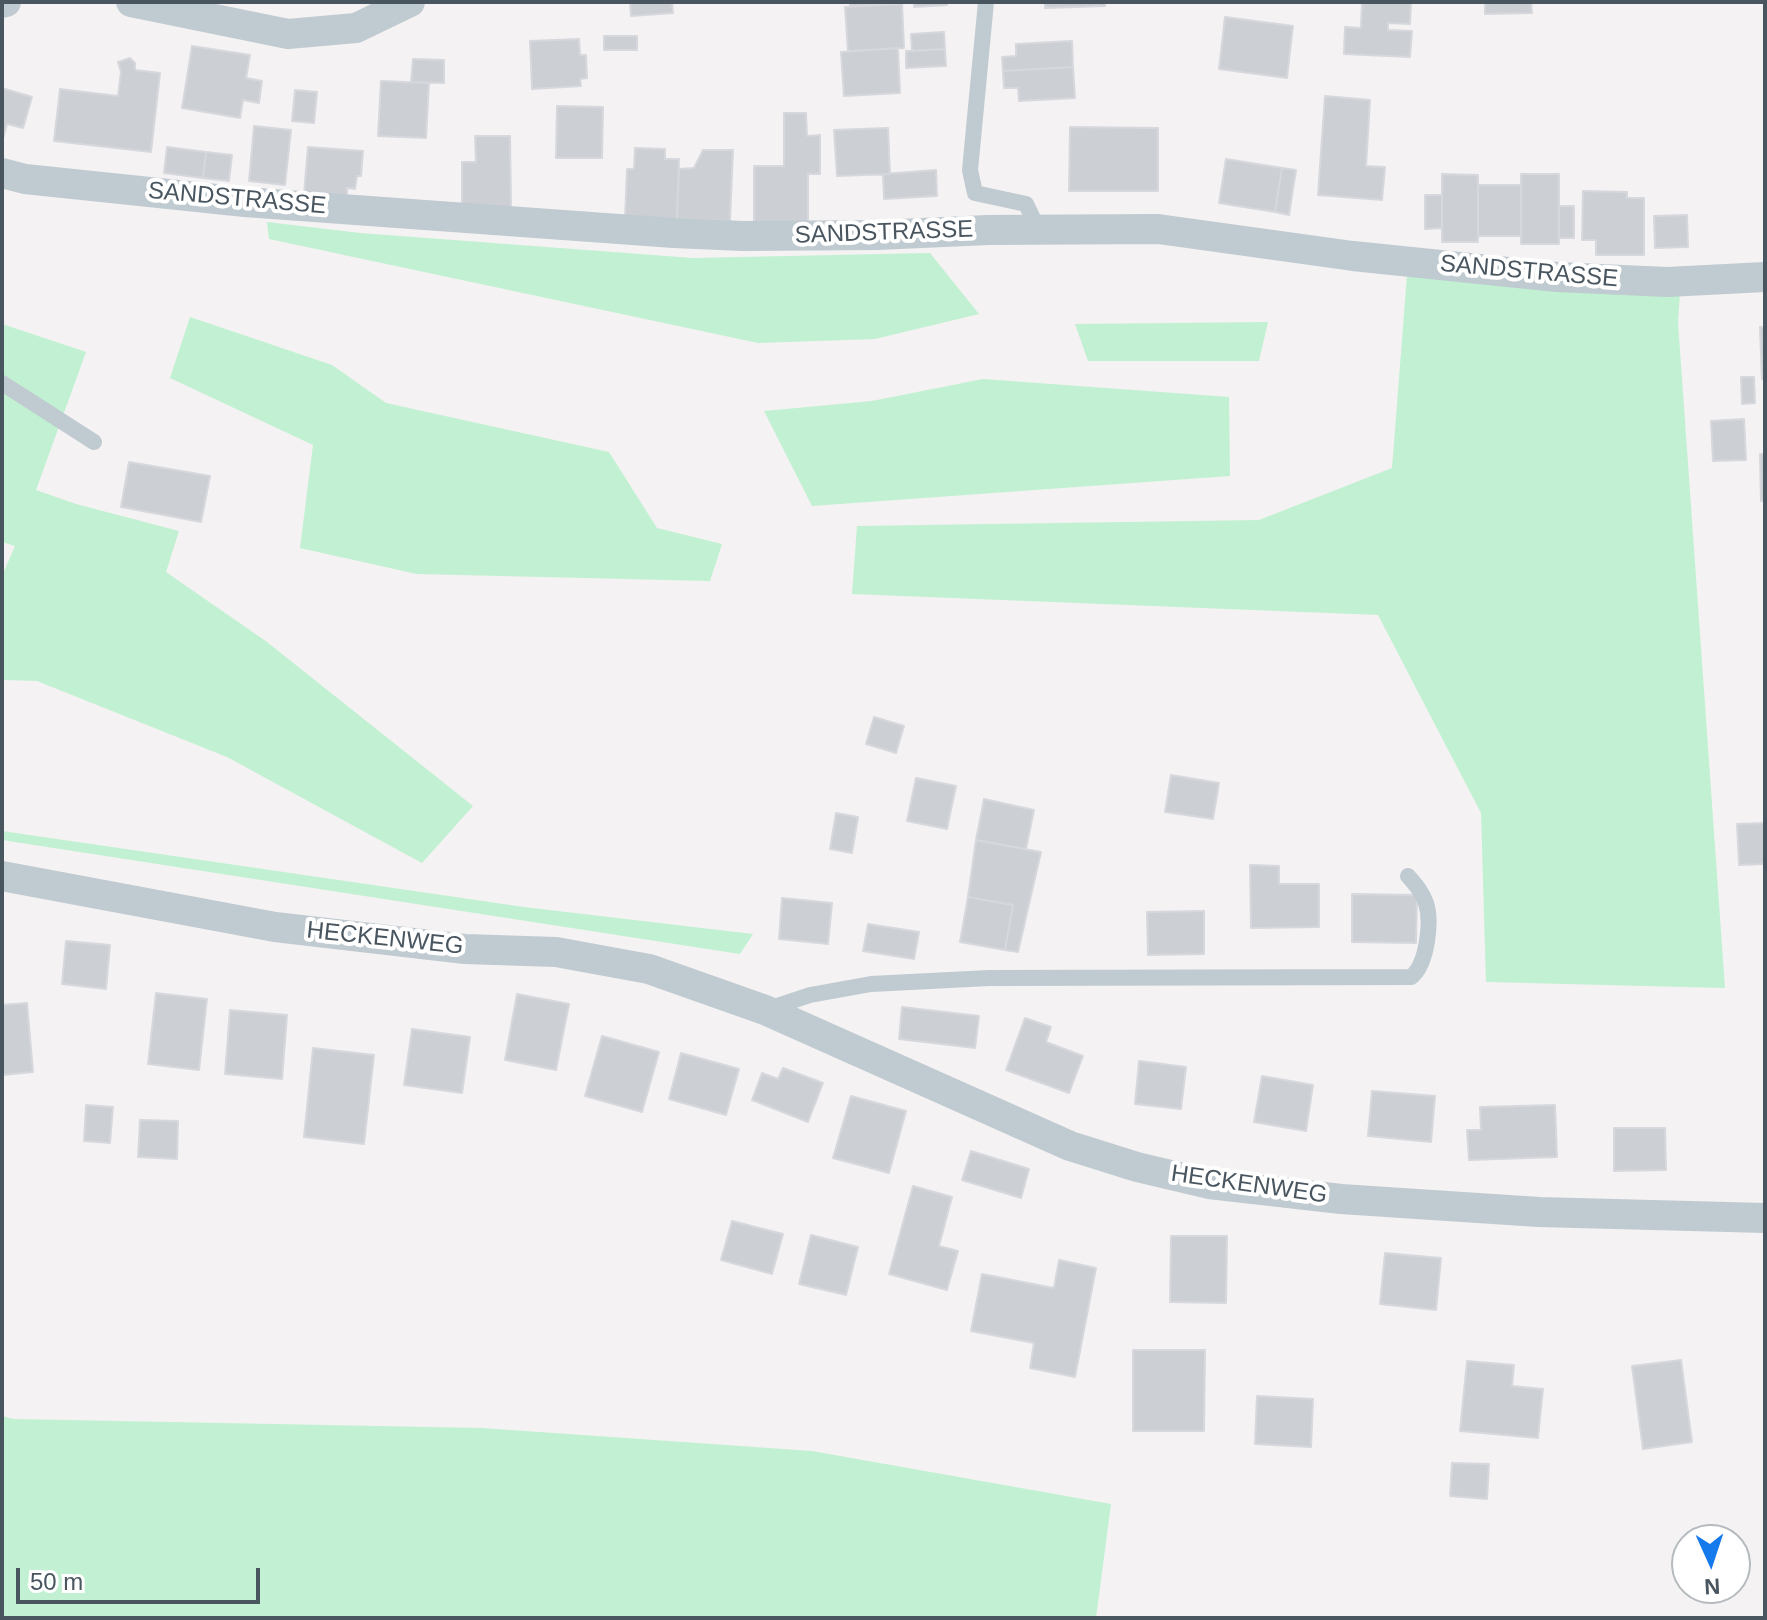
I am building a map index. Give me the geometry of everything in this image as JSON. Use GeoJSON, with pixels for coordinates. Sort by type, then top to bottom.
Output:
{"type":"FeatureCollection","features":[{"type":"Feature","properties":{"kind":"street"},"geometry":{"type":"LineString","coordinates":[[131,2],[288,34],[356,28],[410,2]]}},
{"type":"Feature","properties":{"kind":"street","name":"SANDSTRASSE"},"geometry":{"type":"LineString","coordinates":[[2,173],[25,179],[245,202],[674,233],[877,235],[1038,229],[1158,229],[1353,256],[1557,277],[1667,282],[1765,277]]}},
{"type":"Feature","properties":{"kind":"street","name":"HECKENWEG"},"geometry":{"type":"LineString","coordinates":[[2,876],[275,927],[465,949],[556,952],[649,969],[765,1010],[1070,1146],[1137,1167],[1209,1184],[1341,1199],[1539,1212],[1765,1218]]}},
{"type":"Feature","properties":{"kind":"lane"},"geometry":{"type":"LineString","coordinates":[[986,2],[970,170],[975,193],[1026,204],[1038,229]]}},
{"type":"Feature","properties":{"kind":"lane"},"geometry":{"type":"LineString","coordinates":[[2,383],[94,442]]}},
{"type":"Feature","properties":{"kind":"lane"},"geometry":{"type":"LineString","coordinates":[[765,1010],[810,995],[871,984],[989,978],[1411,977],[1418,972],[1426,952],[1427,907],[1419,888],[1408,876]]}},
{"type":"Feature","properties":{"kind":"green space"},"geometry":{"type":"Polygon","coordinates":[[[267,222],[360,233],[693,258],[930,253],[979,314],[875,339],[758,343],[269,239],[267,222]]]}},
{"type":"Feature","properties":{"kind":"green space"},"geometry":{"type":"Polygon","coordinates":[[[1407,275],[1680,293],[1678,322],[1725,988],[1486,982],[1481,813],[1378,615],[852,594],[857,526],[1259,520],[1392,468],[1407,275]]]}},
{"type":"Feature","properties":{"kind":"green space"},"geometry":{"type":"Polygon","coordinates":[[[190,317],[332,365],[386,403],[609,452],[657,528],[722,544],[710,581],[417,574],[300,548],[313,445],[170,378],[190,317]]]}},
{"type":"Feature","properties":{"kind":"green space"},"geometry":{"type":"Polygon","coordinates":[[[1268,322],[1259,361],[1088,361],[1075,324],[1268,322]]]}},
{"type":"Feature","properties":{"kind":"green space"},"geometry":{"type":"Polygon","coordinates":[[[2,324],[86,352],[36,490],[76,504],[179,531],[166,572],[267,642],[473,806],[422,863],[227,757],[37,681],[2,680],[2,576],[15,546],[2,542],[2,324]]]}},
{"type":"Feature","properties":{"kind":"green space"},"geometry":{"type":"Polygon","coordinates":[[[983,379],[1229,397],[1230,476],[812,506],[764,411],[872,401],[983,379]]]}},
{"type":"Feature","properties":{"kind":"green space"},"geometry":{"type":"Polygon","coordinates":[[[2,831],[524,907],[753,934],[740,954],[2,840],[2,831]]]}},
{"type":"Feature","properties":{"kind":"green space"},"geometry":{"type":"Polygon","coordinates":[[[2,1416],[14,1419],[482,1428],[812,1451],[1111,1504],[1096,1618],[2,1618],[2,1416]]]}},
{"type":"Feature","properties":{"kind":"building"},"geometry":{"type":"Polygon","coordinates":[[[630,2],[672,2],[673,13],[631,16],[630,2]]]}},
{"type":"Feature","properties":{"kind":"building"},"geometry":{"type":"Polygon","coordinates":[[[850,2],[908,2],[908,3],[850,6],[850,2]]]}},
{"type":"Feature","properties":{"kind":"building"},"geometry":{"type":"Polygon","coordinates":[[[914,2],[947,2],[947,5],[914,7],[914,2]]]}},
{"type":"Feature","properties":{"kind":"building"},"geometry":{"type":"Polygon","coordinates":[[[1045,2],[1105,2],[1105,6],[1045,8],[1045,2]]]}},
{"type":"Feature","properties":{"kind":"building"},"geometry":{"type":"Polygon","coordinates":[[[1362,2],[1411,2],[1410,24],[1388,23],[1388,30],[1412,31],[1410,57],[1344,54],[1345,27],[1361,28],[1362,2]]]}},
{"type":"Feature","properties":{"kind":"building"},"geometry":{"type":"Polygon","coordinates":[[[1485,2],[1531,2],[1532,13],[1485,14],[1485,2]]]}},
{"type":"Feature","properties":{"kind":"building"},"geometry":{"type":"Polygon","coordinates":[[[902,4],[904,48],[848,51],[845,7],[902,4]]]}},
{"type":"Feature","properties":{"kind":"building"},"geometry":{"type":"Polygon","coordinates":[[[1225,17],[1293,26],[1287,78],[1219,69],[1225,17]]]}},
{"type":"Feature","properties":{"kind":"building"},"geometry":{"type":"Polygon","coordinates":[[[944,32],[945,49],[912,51],[911,34],[944,32]]]}},
{"type":"Feature","properties":{"kind":"building"},"geometry":{"type":"Polygon","coordinates":[[[604,36],[637,36],[637,50],[604,50],[604,36]]]}},
{"type":"Feature","properties":{"kind":"building"},"geometry":{"type":"Polygon","coordinates":[[[579,39],[580,55],[586,55],[587,78],[580,79],[581,86],[532,89],[530,41],[579,39]]]}},
{"type":"Feature","properties":{"kind":"building"},"geometry":{"type":"Polygon","coordinates":[[[1072,41],[1073,67],[1003,71],[1002,57],[1016,56],[1016,44],[1072,41]]]}},
{"type":"Feature","properties":{"kind":"building"},"geometry":{"type":"Polygon","coordinates":[[[192,46],[250,55],[246,78],[262,81],[259,103],[243,100],[240,118],[182,108],[192,46]]]}},
{"type":"Feature","properties":{"kind":"building"},"geometry":{"type":"Polygon","coordinates":[[[898,48],[900,93],[844,96],[841,52],[898,48]]]}},
{"type":"Feature","properties":{"kind":"building"},"geometry":{"type":"Polygon","coordinates":[[[945,49],[946,66],[906,68],[906,51],[945,49]]]}},
{"type":"Feature","properties":{"kind":"building"},"geometry":{"type":"Polygon","coordinates":[[[130,58],[135,63],[135,70],[160,73],[151,152],[54,141],[60,89],[118,96],[121,72],[118,62],[130,58]]]}},
{"type":"Feature","properties":{"kind":"building"},"geometry":{"type":"Polygon","coordinates":[[[413,59],[444,60],[444,83],[411,82],[413,59]]]}},
{"type":"Feature","properties":{"kind":"building"},"geometry":{"type":"Polygon","coordinates":[[[1073,67],[1075,98],[1019,101],[1018,88],[1004,88],[1003,71],[1073,67]]]}},
{"type":"Feature","properties":{"kind":"building"},"geometry":{"type":"Polygon","coordinates":[[[381,81],[429,83],[426,138],[378,136],[381,81]]]}},
{"type":"Feature","properties":{"kind":"building"},"geometry":{"type":"Polygon","coordinates":[[[2,88],[32,97],[23,128],[7,124],[2,142],[2,88]]]}},
{"type":"Feature","properties":{"kind":"building"},"geometry":{"type":"Polygon","coordinates":[[[295,90],[317,92],[314,123],[292,121],[295,90]]]}},
{"type":"Feature","properties":{"kind":"building"},"geometry":{"type":"Polygon","coordinates":[[[1325,96],[1370,100],[1366,166],[1385,167],[1382,200],[1318,195],[1325,96]]]}},
{"type":"Feature","properties":{"kind":"building"},"geometry":{"type":"Polygon","coordinates":[[[557,106],[603,107],[602,158],[556,158],[557,106]]]}},
{"type":"Feature","properties":{"kind":"building"},"geometry":{"type":"Polygon","coordinates":[[[784,113],[806,113],[807,136],[820,135],[820,174],[808,174],[808,222],[754,222],[754,166],[784,166],[784,113]]]}},
{"type":"Feature","properties":{"kind":"building"},"geometry":{"type":"Polygon","coordinates":[[[254,126],[291,130],[285,185],[249,181],[254,126]]]}},
{"type":"Feature","properties":{"kind":"building"},"geometry":{"type":"Polygon","coordinates":[[[1070,127],[1158,128],[1158,191],[1069,191],[1070,127]]]}},
{"type":"Feature","properties":{"kind":"building"},"geometry":{"type":"Polygon","coordinates":[[[888,128],[890,174],[837,176],[834,130],[888,128]]]}},
{"type":"Feature","properties":{"kind":"building"},"geometry":{"type":"Polygon","coordinates":[[[475,136],[510,136],[511,208],[462,209],[462,162],[476,162],[475,136]]]}},
{"type":"Feature","properties":{"kind":"building"},"geometry":{"type":"Polygon","coordinates":[[[167,147],[206,152],[203,178],[164,173],[167,147]]]}},
{"type":"Feature","properties":{"kind":"building"},"geometry":{"type":"Polygon","coordinates":[[[308,147],[363,151],[361,176],[357,176],[355,189],[347,188],[347,197],[304,194],[308,147]]]}},
{"type":"Feature","properties":{"kind":"building"},"geometry":{"type":"Polygon","coordinates":[[[635,148],[665,149],[665,159],[679,159],[677,219],[625,218],[627,169],[634,169],[635,148]]]}},
{"type":"Feature","properties":{"kind":"building"},"geometry":{"type":"Polygon","coordinates":[[[703,150],[733,150],[730,221],[677,219],[679,169],[694,168],[703,150]]]}},
{"type":"Feature","properties":{"kind":"building"},"geometry":{"type":"Polygon","coordinates":[[[206,152],[232,155],[229,181],[203,178],[206,152]]]}},
{"type":"Feature","properties":{"kind":"building"},"geometry":{"type":"Polygon","coordinates":[[[1226,159],[1282,168],[1275,212],[1219,203],[1226,159]]]}},
{"type":"Feature","properties":{"kind":"building"},"geometry":{"type":"Polygon","coordinates":[[[1282,168],[1296,170],[1289,215],[1275,212],[1282,168]]]}},
{"type":"Feature","properties":{"kind":"building"},"geometry":{"type":"Polygon","coordinates":[[[936,170],[937,196],[884,199],[883,174],[936,170]]]}},
{"type":"Feature","properties":{"kind":"building"},"geometry":{"type":"Polygon","coordinates":[[[1442,174],[1478,175],[1478,242],[1442,242],[1442,174]]]}},
{"type":"Feature","properties":{"kind":"building"},"geometry":{"type":"Polygon","coordinates":[[[1521,174],[1559,174],[1559,244],[1521,244],[1521,174]]]}},
{"type":"Feature","properties":{"kind":"building"},"geometry":{"type":"Polygon","coordinates":[[[1478,185],[1521,185],[1521,236],[1478,236],[1478,185]]]}},
{"type":"Feature","properties":{"kind":"building"},"geometry":{"type":"Polygon","coordinates":[[[1583,191],[1627,192],[1627,198],[1644,198],[1644,255],[1596,255],[1596,240],[1582,240],[1583,191]]]}},
{"type":"Feature","properties":{"kind":"building"},"geometry":{"type":"Polygon","coordinates":[[[1425,195],[1442,195],[1442,228],[1425,229],[1425,195]]]}},
{"type":"Feature","properties":{"kind":"building"},"geometry":{"type":"Polygon","coordinates":[[[1559,206],[1574,206],[1574,238],[1559,238],[1559,206]]]}},
{"type":"Feature","properties":{"kind":"building"},"geometry":{"type":"Polygon","coordinates":[[[1687,215],[1688,247],[1655,248],[1654,216],[1687,215]]]}},
{"type":"Feature","properties":{"kind":"building"},"geometry":{"type":"Polygon","coordinates":[[[1760,327],[1765,327],[1765,379],[1762,379],[1760,327]]]}},
{"type":"Feature","properties":{"kind":"building"},"geometry":{"type":"Polygon","coordinates":[[[1741,377],[1754,377],[1755,403],[1742,404],[1741,377]]]}},
{"type":"Feature","properties":{"kind":"building"},"geometry":{"type":"Polygon","coordinates":[[[1744,419],[1746,460],[1713,461],[1711,421],[1744,419]]]}},
{"type":"Feature","properties":{"kind":"building"},"geometry":{"type":"Polygon","coordinates":[[[1760,454],[1765,454],[1765,501],[1761,501],[1760,454]]]}},
{"type":"Feature","properties":{"kind":"building"},"geometry":{"type":"Polygon","coordinates":[[[129,462],[210,476],[201,522],[121,507],[129,462]]]}},
{"type":"Feature","properties":{"kind":"building"},"geometry":{"type":"Polygon","coordinates":[[[874,717],[904,726],[896,753],[866,744],[874,717]]]}},
{"type":"Feature","properties":{"kind":"building"},"geometry":{"type":"Polygon","coordinates":[[[1171,775],[1219,783],[1213,819],[1165,812],[1171,775]]]}},
{"type":"Feature","properties":{"kind":"building"},"geometry":{"type":"Polygon","coordinates":[[[916,778],[956,786],[947,829],[907,821],[916,778]]]}},
{"type":"Feature","properties":{"kind":"building"},"geometry":{"type":"Polygon","coordinates":[[[984,799],[1034,810],[1026,849],[976,840],[984,799]]]}},
{"type":"Feature","properties":{"kind":"building"},"geometry":{"type":"Polygon","coordinates":[[[836,813],[858,817],[852,853],[830,849],[836,813]]]}},
{"type":"Feature","properties":{"kind":"building"},"geometry":{"type":"Polygon","coordinates":[[[1765,823],[1765,864],[1739,865],[1737,824],[1765,823]]]}},
{"type":"Feature","properties":{"kind":"building"},"geometry":{"type":"Polygon","coordinates":[[[976,840],[1041,852],[1018,952],[1005,950],[1013,905],[968,897],[976,840]]]}},
{"type":"Feature","properties":{"kind":"building"},"geometry":{"type":"Polygon","coordinates":[[[1250,865],[1279,866],[1279,884],[1319,884],[1319,927],[1251,928],[1250,865]]]}},
{"type":"Feature","properties":{"kind":"building"},"geometry":{"type":"Polygon","coordinates":[[[1352,894],[1417,895],[1416,943],[1352,942],[1352,894]]]}},
{"type":"Feature","properties":{"kind":"building"},"geometry":{"type":"Polygon","coordinates":[[[968,897],[1013,905],[1005,950],[960,942],[968,897]]]}},
{"type":"Feature","properties":{"kind":"building"},"geometry":{"type":"Polygon","coordinates":[[[782,898],[832,903],[828,944],[779,939],[782,898]]]}},
{"type":"Feature","properties":{"kind":"building"},"geometry":{"type":"Polygon","coordinates":[[[1204,911],[1204,954],[1148,955],[1147,912],[1204,911]]]}},
{"type":"Feature","properties":{"kind":"building"},"geometry":{"type":"Polygon","coordinates":[[[868,924],[919,932],[914,959],[863,951],[868,924]]]}},
{"type":"Feature","properties":{"kind":"building"},"geometry":{"type":"Polygon","coordinates":[[[66,941],[110,945],[106,989],[62,984],[66,941]]]}},
{"type":"Feature","properties":{"kind":"building"},"geometry":{"type":"Polygon","coordinates":[[[156,993],[207,999],[199,1070],[148,1064],[156,993]]]}},
{"type":"Feature","properties":{"kind":"building"},"geometry":{"type":"Polygon","coordinates":[[[517,994],[569,1004],[556,1070],[505,1060],[517,994]]]}},
{"type":"Feature","properties":{"kind":"building"},"geometry":{"type":"Polygon","coordinates":[[[27,1003],[33,1072],[2,1075],[2,1005],[27,1003]]]}},
{"type":"Feature","properties":{"kind":"building"},"geometry":{"type":"Polygon","coordinates":[[[902,1007],[979,1016],[975,1048],[899,1039],[902,1007]]]}},
{"type":"Feature","properties":{"kind":"building"},"geometry":{"type":"Polygon","coordinates":[[[230,1010],[287,1015],[282,1079],[225,1074],[230,1010]]]}},
{"type":"Feature","properties":{"kind":"building"},"geometry":{"type":"Polygon","coordinates":[[[1025,1018],[1051,1027],[1046,1042],[1083,1056],[1069,1093],[1006,1070],[1025,1018]]]}},
{"type":"Feature","properties":{"kind":"building"},"geometry":{"type":"Polygon","coordinates":[[[412,1029],[470,1037],[462,1093],[404,1085],[412,1029]]]}},
{"type":"Feature","properties":{"kind":"building"},"geometry":{"type":"Polygon","coordinates":[[[602,1036],[659,1052],[642,1112],[585,1096],[602,1036]]]}},
{"type":"Feature","properties":{"kind":"building"},"geometry":{"type":"Polygon","coordinates":[[[313,1048],[374,1055],[364,1144],[304,1137],[313,1048]]]}},
{"type":"Feature","properties":{"kind":"building"},"geometry":{"type":"Polygon","coordinates":[[[681,1053],[739,1069],[726,1115],[669,1099],[681,1053]]]}},
{"type":"Feature","properties":{"kind":"building"},"geometry":{"type":"Polygon","coordinates":[[[1139,1061],[1186,1067],[1181,1109],[1135,1104],[1139,1061]]]}},
{"type":"Feature","properties":{"kind":"building"},"geometry":{"type":"Polygon","coordinates":[[[783,1068],[823,1083],[808,1122],[752,1100],[762,1073],[778,1079],[783,1068]]]}},
{"type":"Feature","properties":{"kind":"building"},"geometry":{"type":"Polygon","coordinates":[[[1262,1076],[1313,1085],[1306,1131],[1254,1122],[1262,1076]]]}},
{"type":"Feature","properties":{"kind":"building"},"geometry":{"type":"Polygon","coordinates":[[[1372,1091],[1435,1096],[1431,1142],[1368,1136],[1372,1091]]]}},
{"type":"Feature","properties":{"kind":"building"},"geometry":{"type":"Polygon","coordinates":[[[851,1096],[906,1111],[889,1173],[833,1158],[851,1096]]]}},
{"type":"Feature","properties":{"kind":"building"},"geometry":{"type":"Polygon","coordinates":[[[86,1105],[113,1107],[110,1143],[84,1141],[86,1105]]]}},
{"type":"Feature","properties":{"kind":"building"},"geometry":{"type":"Polygon","coordinates":[[[1555,1105],[1557,1157],[1469,1160],[1467,1130],[1481,1130],[1480,1107],[1555,1105]]]}},
{"type":"Feature","properties":{"kind":"building"},"geometry":{"type":"Polygon","coordinates":[[[140,1120],[178,1121],[177,1159],[138,1157],[140,1120]]]}},
{"type":"Feature","properties":{"kind":"building"},"geometry":{"type":"Polygon","coordinates":[[[1614,1128],[1665,1128],[1666,1170],[1614,1171],[1614,1128]]]}},
{"type":"Feature","properties":{"kind":"building"},"geometry":{"type":"Polygon","coordinates":[[[971,1151],[1029,1169],[1021,1198],[962,1180],[971,1151]]]}},
{"type":"Feature","properties":{"kind":"building"},"geometry":{"type":"Polygon","coordinates":[[[913,1186],[952,1197],[939,1246],[958,1251],[947,1290],[889,1274],[913,1186]]]}},
{"type":"Feature","properties":{"kind":"building"},"geometry":{"type":"Polygon","coordinates":[[[732,1221],[783,1234],[772,1274],[721,1260],[732,1221]]]}},
{"type":"Feature","properties":{"kind":"building"},"geometry":{"type":"Polygon","coordinates":[[[811,1235],[858,1247],[846,1295],[799,1284],[811,1235]]]}},
{"type":"Feature","properties":{"kind":"building"},"geometry":{"type":"Polygon","coordinates":[[[1171,1236],[1227,1236],[1226,1303],[1170,1302],[1171,1236]]]}},
{"type":"Feature","properties":{"kind":"building"},"geometry":{"type":"Polygon","coordinates":[[[1385,1253],[1441,1258],[1436,1310],[1380,1304],[1385,1253]]]}},
{"type":"Feature","properties":{"kind":"building"},"geometry":{"type":"Polygon","coordinates":[[[1059,1260],[1096,1268],[1075,1377],[1030,1368],[1034,1343],[971,1331],[982,1274],[1054,1288],[1059,1260]]]}},
{"type":"Feature","properties":{"kind":"building"},"geometry":{"type":"Polygon","coordinates":[[[1133,1350],[1205,1350],[1204,1431],[1133,1431],[1133,1350]]]}},
{"type":"Feature","properties":{"kind":"building"},"geometry":{"type":"Polygon","coordinates":[[[1681,1360],[1692,1442],[1643,1449],[1632,1366],[1681,1360]]]}},
{"type":"Feature","properties":{"kind":"building"},"geometry":{"type":"Polygon","coordinates":[[[1467,1361],[1514,1365],[1512,1386],[1543,1389],[1538,1438],[1460,1431],[1467,1361]]]}},
{"type":"Feature","properties":{"kind":"building"},"geometry":{"type":"Polygon","coordinates":[[[1257,1396],[1313,1399],[1311,1447],[1255,1444],[1257,1396]]]}},
{"type":"Feature","properties":{"kind":"building"},"geometry":{"type":"Polygon","coordinates":[[[1452,1463],[1489,1464],[1487,1499],[1450,1496],[1452,1463]]]}}]}
